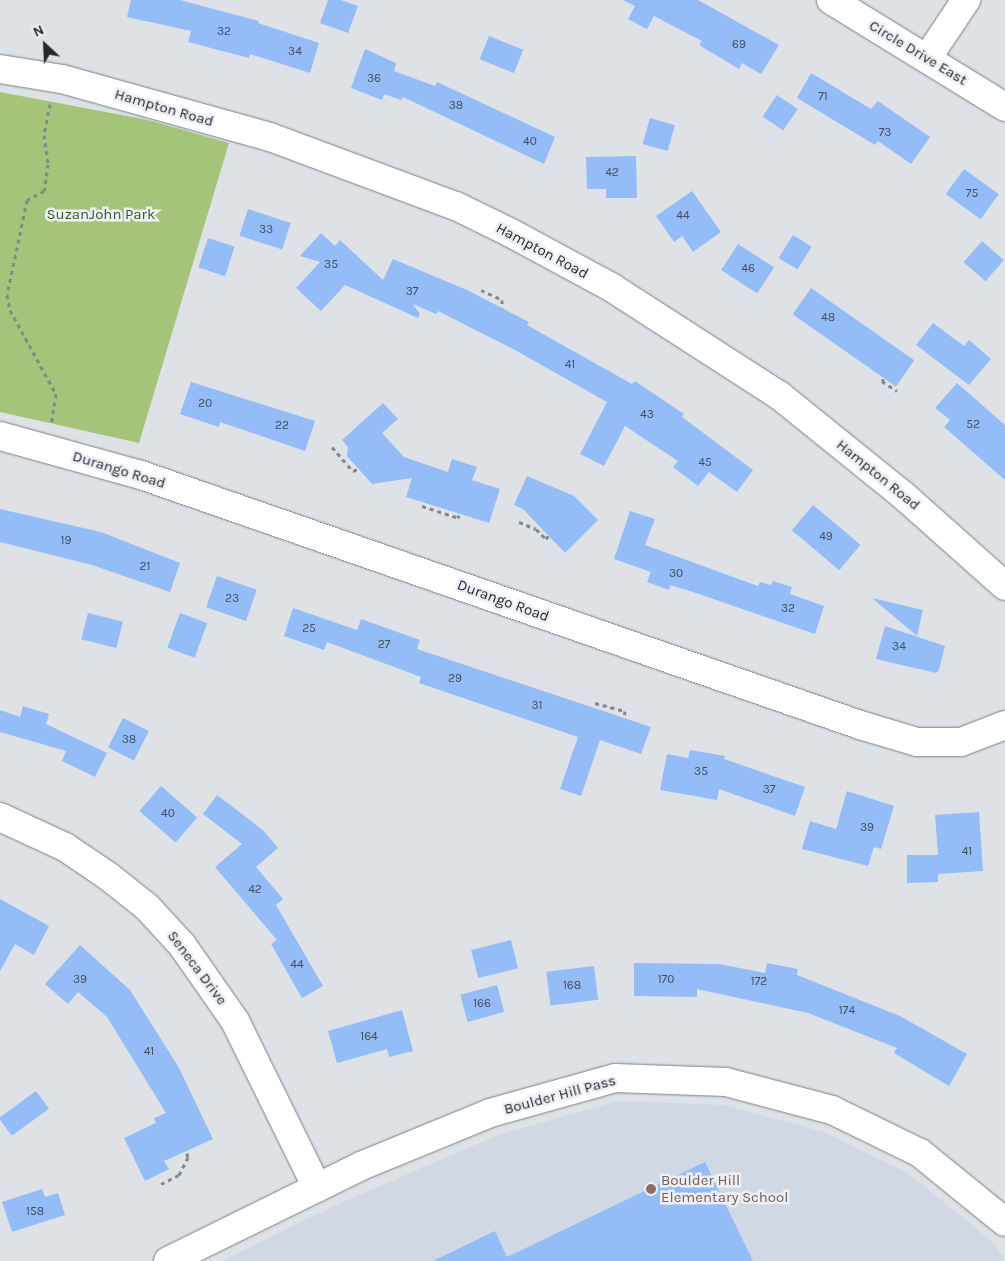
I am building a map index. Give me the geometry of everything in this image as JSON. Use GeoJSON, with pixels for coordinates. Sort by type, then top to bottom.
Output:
{"type":"FeatureCollection","features":[{"type":"Feature","properties":{"kind":"street","name":"Circle Drive East"},"geometry":{"type":"LineString","coordinates":[[831,0],[928,57],[1005,107]]}},
{"type":"Feature","properties":{"kind":"street"},"geometry":{"type":"LineString","coordinates":[[928,57],[966,0]]}},
{"type":"Feature","properties":{"kind":"street","name":"Hampton Road"},"geometry":{"type":"LineString","coordinates":[[0,69],[62,79],[270,137],[456,206],[510,233],[611,287],[780,396],[904,496],[1005,586]]}},
{"type":"Feature","properties":{"kind":"street","name":"Durango Road"},"geometry":{"type":"LineString","coordinates":[[0,436],[141,474],[851,722],[917,742],[961,742],[1005,725]]}},
{"type":"Feature","properties":{"kind":"street","name":"Seneca Drive"},"geometry":{"type":"LineString","coordinates":[[0,817],[65,847],[108,876],[147,907],[182,945],[235,1021],[317,1188]]}},
{"type":"Feature","properties":{"kind":"street","name":"Boulder Hill Pass"},"geometry":{"type":"LineString","coordinates":[[168,1261],[361,1166],[490,1113],[615,1078],[726,1082],[832,1110],[920,1153],[1005,1222]]}},
{"type":"Feature","properties":{"kind":"path"},"geometry":{"type":"LineString","coordinates":[[49,431],[56,394],[10,310],[7,295],[27,200],[44,191],[48,164],[44,135],[51,96]]}},
{"type":"Feature","properties":{"kind":"path"},"geometry":{"type":"LineString","coordinates":[[481,290],[502,300],[502,308]]}},
{"type":"Feature","properties":{"kind":"path"},"geometry":{"type":"LineString","coordinates":[[884,379],[897,392]]}},
{"type":"Feature","properties":{"kind":"path"},"geometry":{"type":"LineString","coordinates":[[332,447],[353,471],[358,469]]}},
{"type":"Feature","properties":{"kind":"path"},"geometry":{"type":"LineString","coordinates":[[422,506],[458,518],[459,515]]}},
{"type":"Feature","properties":{"kind":"path"},"geometry":{"type":"LineString","coordinates":[[519,522],[536,529],[546,539],[548,536]]}},
{"type":"Feature","properties":{"kind":"path"},"geometry":{"type":"LineString","coordinates":[[595,702],[626,712],[624,718]]}},
{"type":"Feature","properties":{"kind":"path"},"geometry":{"type":"LineString","coordinates":[[161,1184],[179,1175],[188,1157],[186,1151]]}},
{"type":"Feature","properties":{"kind":"shaded area","name":"Boulder Hill Elementary School"},"geometry":{"type":"Polygon","coordinates":[[[618,1101],[723,1105],[824,1132],[908,1173],[994,1243],[1005,1261],[222,1261],[336,1205],[498,1135],[618,1101]]]}},
{"type":"Feature","properties":{"kind":"green space","name":"SuzanJohn Park"},"geometry":{"type":"Polygon","coordinates":[[[0,92],[148,120],[229,143],[139,443],[0,412],[0,92]]]}},
{"type":"Feature","properties":{"kind":"building"},"geometry":{"type":"Polygon","coordinates":[[[131,0],[180,0],[259,21],[258,23],[319,43],[310,73],[250,54],[249,58],[188,42],[191,31],[127,17],[131,0]]]}},
{"type":"Feature","properties":{"kind":"building"},"geometry":{"type":"Polygon","coordinates":[[[328,0],[341,0],[358,6],[348,33],[320,23],[328,0]]]}},
{"type":"Feature","properties":{"kind":"building"},"geometry":{"type":"Polygon","coordinates":[[[623,0],[698,0],[779,45],[761,74],[742,63],[739,69],[699,45],[702,41],[654,16],[647,29],[628,19],[635,6],[623,0]]]}},
{"type":"Feature","properties":{"kind":"building"},"geometry":{"type":"Polygon","coordinates":[[[489,36],[523,50],[514,73],[480,59],[489,36]]]}},
{"type":"Feature","properties":{"kind":"building"},"geometry":{"type":"Polygon","coordinates":[[[365,49],[396,63],[394,71],[435,86],[437,82],[555,137],[544,164],[403,97],[401,100],[384,94],[382,100],[351,88],[365,49]]]}},
{"type":"Feature","properties":{"kind":"building"},"geometry":{"type":"Polygon","coordinates":[[[811,73],[871,109],[878,101],[930,137],[911,164],[878,141],[875,145],[797,98],[811,73]]]}},
{"type":"Feature","properties":{"kind":"building"},"geometry":{"type":"Polygon","coordinates":[[[777,95],[798,109],[783,131],[762,117],[777,95]]]}},
{"type":"Feature","properties":{"kind":"building"},"geometry":{"type":"Polygon","coordinates":[[[650,118],[675,125],[668,151],[643,144],[650,118]]]}},
{"type":"Feature","properties":{"kind":"building"},"geometry":{"type":"Polygon","coordinates":[[[636,156],[637,198],[606,198],[606,189],[587,189],[586,157],[636,156]]]}},
{"type":"Feature","properties":{"kind":"building"},"geometry":{"type":"Polygon","coordinates":[[[964,169],[999,194],[981,219],[946,194],[964,169]]]}},
{"type":"Feature","properties":{"kind":"building"},"geometry":{"type":"Polygon","coordinates":[[[692,191],[721,232],[693,252],[682,236],[674,242],[656,216],[692,191]]]}},
{"type":"Feature","properties":{"kind":"building"},"geometry":{"type":"Polygon","coordinates":[[[248,209],[291,223],[282,250],[239,236],[248,209]]]}},
{"type":"Feature","properties":{"kind":"building"},"geometry":{"type":"Polygon","coordinates":[[[321,233],[335,246],[340,240],[383,280],[393,259],[467,290],[529,322],[527,325],[632,384],[635,381],[684,414],[682,417],[753,470],[737,492],[709,472],[698,486],[673,467],[678,461],[625,426],[604,466],[580,454],[607,402],[515,350],[438,311],[436,314],[413,304],[420,314],[418,318],[345,285],[321,311],[296,288],[320,262],[300,256],[321,233]]]}},
{"type":"Feature","properties":{"kind":"building"},"geometry":{"type":"Polygon","coordinates":[[[793,235],[812,247],[797,270],[779,258],[793,235]]]}},
{"type":"Feature","properties":{"kind":"building"},"geometry":{"type":"Polygon","coordinates":[[[208,238],[235,247],[225,276],[198,267],[208,238]]]}},
{"type":"Feature","properties":{"kind":"building"},"geometry":{"type":"Polygon","coordinates":[[[982,241],[1004,260],[986,281],[964,262],[982,241]]]}},
{"type":"Feature","properties":{"kind":"building"},"geometry":{"type":"Polygon","coordinates":[[[738,244],[774,267],[757,293],[721,270],[738,244]]]}},
{"type":"Feature","properties":{"kind":"building"},"geometry":{"type":"Polygon","coordinates":[[[811,288],[914,360],[896,386],[793,314],[811,288]]]}},
{"type":"Feature","properties":{"kind":"building"},"geometry":{"type":"Polygon","coordinates":[[[933,323],[964,346],[969,340],[991,359],[969,385],[916,345],[933,323]]]}},
{"type":"Feature","properties":{"kind":"building"},"geometry":{"type":"Polygon","coordinates":[[[191,382],[315,421],[305,451],[220,422],[219,427],[180,414],[191,382]]]}},
{"type":"Feature","properties":{"kind":"building"},"geometry":{"type":"Polygon","coordinates":[[[957,383],[1005,425],[1005,480],[944,427],[950,420],[935,408],[957,383]]]}},
{"type":"Feature","properties":{"kind":"building"},"geometry":{"type":"Polygon","coordinates":[[[383,403],[398,419],[382,433],[404,457],[448,472],[452,459],[477,467],[472,480],[500,489],[489,523],[406,497],[412,478],[372,484],[347,456],[348,447],[342,440],[383,403]]]}},
{"type":"Feature","properties":{"kind":"building"},"geometry":{"type":"Polygon","coordinates":[[[527,476],[574,496],[598,520],[565,553],[523,509],[514,505],[527,476]]]}},
{"type":"Feature","properties":{"kind":"building"},"geometry":{"type":"Polygon","coordinates":[[[813,505],[860,545],[839,570],[792,530],[813,505]]]}},
{"type":"Feature","properties":{"kind":"building"},"geometry":{"type":"Polygon","coordinates":[[[0,509],[101,532],[180,563],[170,592],[92,565],[0,542],[0,509]]]}},
{"type":"Feature","properties":{"kind":"building"},"geometry":{"type":"Polygon","coordinates":[[[630,511],[655,519],[645,545],[758,586],[760,582],[771,585],[773,581],[792,587],[790,594],[824,606],[815,634],[696,593],[670,585],[669,590],[647,582],[651,572],[614,559],[630,511]]]}},
{"type":"Feature","properties":{"kind":"building"},"geometry":{"type":"Polygon","coordinates":[[[217,576],[257,590],[246,621],[206,607],[217,576]]]}},
{"type":"Feature","properties":{"kind":"building"},"geometry":{"type":"Polygon","coordinates":[[[872,598],[923,610],[917,636],[872,598]]]}},
{"type":"Feature","properties":{"kind":"building"},"geometry":{"type":"Polygon","coordinates":[[[293,608],[357,630],[361,619],[420,640],[417,649],[651,727],[641,754],[600,740],[581,796],[560,789],[578,737],[419,683],[421,677],[327,642],[324,650],[284,636],[293,608]]]}},
{"type":"Feature","properties":{"kind":"building"},"geometry":{"type":"Polygon","coordinates":[[[88,613],[123,622],[116,648],[81,639],[88,613]]]}},
{"type":"Feature","properties":{"kind":"building"},"geometry":{"type":"Polygon","coordinates":[[[180,613],[207,623],[195,658],[167,648],[180,613]]]}},
{"type":"Feature","properties":{"kind":"building"},"geometry":{"type":"Polygon","coordinates":[[[885,626],[945,646],[939,670],[936,673],[876,659],[885,626]]]}},
{"type":"Feature","properties":{"kind":"building"},"geometry":{"type":"Polygon","coordinates":[[[23,706],[49,714],[46,724],[107,753],[95,777],[62,761],[66,751],[0,732],[0,710],[20,717],[23,706]]]}},
{"type":"Feature","properties":{"kind":"building"},"geometry":{"type":"Polygon","coordinates":[[[123,718],[149,731],[134,761],[108,747],[123,718]]]}},
{"type":"Feature","properties":{"kind":"building"},"geometry":{"type":"Polygon","coordinates":[[[690,750],[725,756],[724,759],[805,787],[795,816],[719,789],[717,800],[660,790],[667,754],[688,758],[690,750]]]}},
{"type":"Feature","properties":{"kind":"building"},"geometry":{"type":"Polygon","coordinates":[[[161,786],[197,817],[176,842],[139,811],[161,786]]]}},
{"type":"Feature","properties":{"kind":"building"},"geometry":{"type":"Polygon","coordinates":[[[847,791],[894,806],[881,849],[874,847],[868,866],[802,849],[810,821],[836,829],[847,791]]]}},
{"type":"Feature","properties":{"kind":"building"},"geometry":{"type":"Polygon","coordinates":[[[217,795],[263,830],[278,848],[256,867],[283,899],[276,905],[323,986],[302,998],[271,944],[277,940],[215,867],[242,844],[203,814],[217,795]]]}},
{"type":"Feature","properties":{"kind":"building"},"geometry":{"type":"Polygon","coordinates":[[[979,812],[983,871],[938,874],[938,882],[907,883],[907,855],[938,855],[935,815],[979,812]]]}},
{"type":"Feature","properties":{"kind":"building"},"geometry":{"type":"Polygon","coordinates":[[[0,899],[49,926],[34,955],[15,944],[0,971],[0,899]]]}},
{"type":"Feature","properties":{"kind":"building"},"geometry":{"type":"Polygon","coordinates":[[[511,940],[518,968],[478,978],[471,950],[511,940]]]}},
{"type":"Feature","properties":{"kind":"building"},"geometry":{"type":"Polygon","coordinates":[[[80,945],[130,990],[178,1066],[213,1139],[164,1161],[169,1169],[145,1181],[124,1138],[156,1123],[154,1118],[166,1113],[107,1017],[78,992],[68,1004],[45,984],[80,945]]]}},
{"type":"Feature","properties":{"kind":"building"},"geometry":{"type":"Polygon","coordinates":[[[634,963],[719,964],[765,973],[767,963],[798,969],[797,975],[900,1016],[967,1054],[949,1086],[894,1053],[897,1048],[808,1013],[697,989],[697,997],[634,996],[634,963]]]}},
{"type":"Feature","properties":{"kind":"building"},"geometry":{"type":"Polygon","coordinates":[[[594,966],[598,1000],[551,1006],[546,972],[594,966]]]}},
{"type":"Feature","properties":{"kind":"building"},"geometry":{"type":"Polygon","coordinates":[[[497,985],[504,1012],[468,1022],[460,995],[497,985]]]}},
{"type":"Feature","properties":{"kind":"building"},"geometry":{"type":"Polygon","coordinates":[[[402,1010],[413,1051],[389,1057],[387,1049],[337,1063],[328,1031],[402,1010]]]}},
{"type":"Feature","properties":{"kind":"building"},"geometry":{"type":"Polygon","coordinates":[[[36,1091],[49,1109],[12,1136],[0,1117],[36,1091]]]}},
{"type":"Feature","properties":{"kind":"building"},"geometry":{"type":"Polygon","coordinates":[[[705,1162],[753,1261],[433,1261],[495,1231],[507,1257],[705,1162]]]}},
{"type":"Feature","properties":{"kind":"building"},"geometry":{"type":"Polygon","coordinates":[[[42,1189],[45,1197],[58,1193],[65,1215],[12,1232],[2,1202],[42,1189]]]}},
{"type":"Feature","properties":{"kind":"place","name":"Boulder Hill Elementary School"},"geometry":{"type":"Point","coordinates":[651,1189]}}]}
